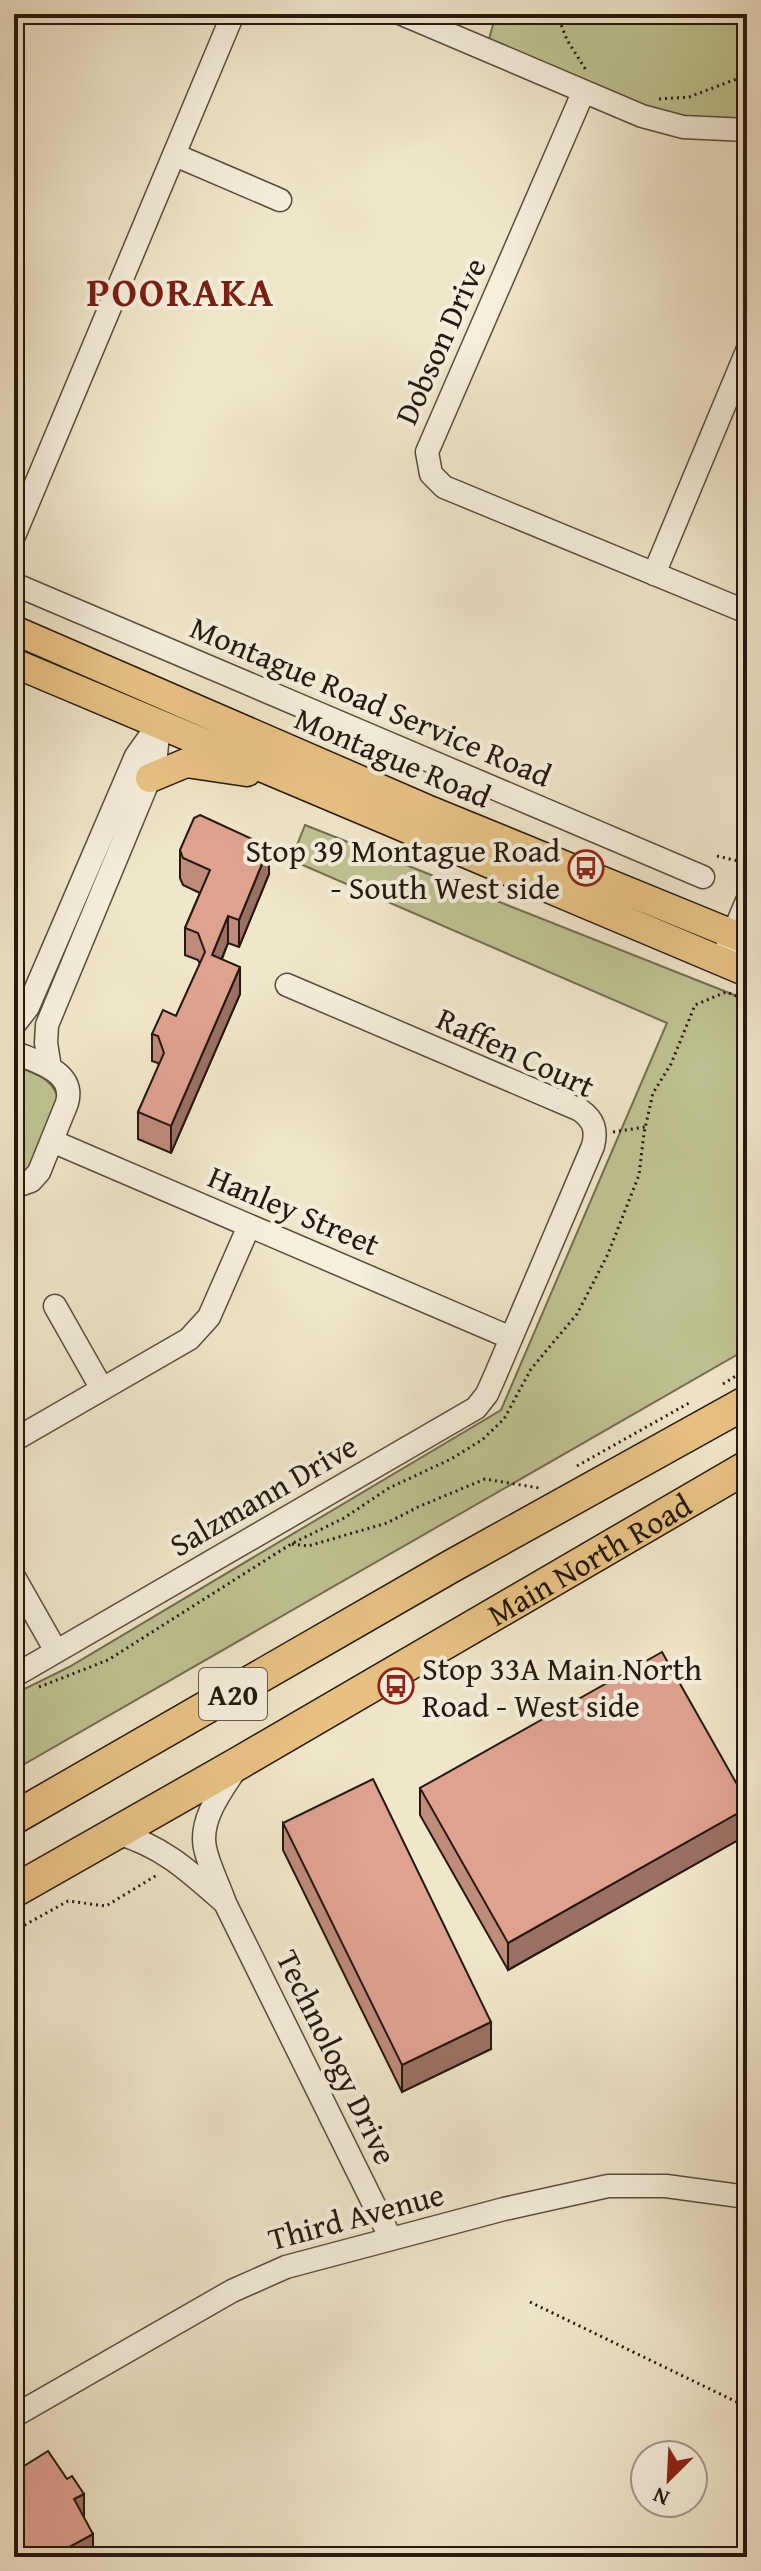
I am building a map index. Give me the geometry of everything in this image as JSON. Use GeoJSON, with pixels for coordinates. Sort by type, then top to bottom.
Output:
{"type":"FeatureCollection","features":[{"type":"Feature","properties":{"kind":"highway","name":"Main North Road"},"geometry":{"type":"LineString","coordinates":[[14,1818],[450,1567],[747,1402]]}},
{"type":"Feature","properties":{"kind":"highway","name":"Main North Road"},"geometry":{"type":"LineString","coordinates":[[14,1891],[747,1467]]}},
{"type":"Feature","properties":{"kind":"main road","name":"Montague Road"},"geometry":{"type":"LineString","coordinates":[[14,630],[429,810],[740,937]]}},
{"type":"Feature","properties":{"kind":"main road","name":"Montague Road"},"geometry":{"type":"LineString","coordinates":[[14,663],[734,967]]}},
{"type":"Feature","properties":{"kind":"main road"},"geometry":{"type":"LineString","coordinates":[[159,724],[170,698]]}},
{"type":"Feature","properties":{"kind":"main road"},"geometry":{"type":"LineString","coordinates":[[150,778],[186,763],[283,776]]}},
{"type":"Feature","properties":{"kind":"street"},"geometry":{"type":"LineString","coordinates":[[14,536],[233,14]]}},
{"type":"Feature","properties":{"kind":"street"},"geometry":{"type":"LineString","coordinates":[[402,14],[642,116],[683,127],[747,130]]}},
{"type":"Feature","properties":{"kind":"street","name":"Dobson Drive"},"geometry":{"type":"LineString","coordinates":[[583,93],[427,452],[431,474],[444,487],[747,612]]}},
{"type":"Feature","properties":{"kind":"street"},"geometry":{"type":"LineString","coordinates":[[175,155],[280,200]]}},
{"type":"Feature","properties":{"kind":"street"},"geometry":{"type":"LineString","coordinates":[[654,574],[747,351]]}},
{"type":"Feature","properties":{"kind":"street","name":"Montague Road Service Road"},"geometry":{"type":"LineString","coordinates":[[14,584],[703,877]]}},
{"type":"Feature","properties":{"kind":"street"},"geometry":{"type":"LineString","coordinates":[[50,1068],[46,1032],[51,1014],[155,765],[159,724]]}},
{"type":"Feature","properties":{"kind":"street"},"geometry":{"type":"LineString","coordinates":[[14,1025],[28,1007],[136,756],[159,724]]}},
{"type":"Feature","properties":{"kind":"street"},"geometry":{"type":"LineString","coordinates":[[734,967],[747,901]]}},
{"type":"Feature","properties":{"kind":"street","name":"Raffen Court"},"geometry":{"type":"LineString","coordinates":[[287,985],[580,1110],[594,1125],[593,1146],[511,1338]]}},
{"type":"Feature","properties":{"kind":"street"},"geometry":{"type":"LineString","coordinates":[[14,1052],[50,1068],[64,1078],[70,1092],[39,1172],[31,1181],[14,1187]]}},
{"type":"Feature","properties":{"kind":"street","name":"Hanley Street"},"geometry":{"type":"LineString","coordinates":[[52,1141],[511,1338]]}},
{"type":"Feature","properties":{"kind":"street"},"geometry":{"type":"LineString","coordinates":[[14,1440],[189,1339],[209,1317],[249,1226]]}},
{"type":"Feature","properties":{"kind":"street"},"geometry":{"type":"LineString","coordinates":[[55,1306],[102,1389]]}},
{"type":"Feature","properties":{"kind":"street","name":"Salzmann Drive"},"geometry":{"type":"LineString","coordinates":[[14,1676],[476,1408],[487,1394],[511,1338]]}},
{"type":"Feature","properties":{"kind":"street"},"geometry":{"type":"LineString","coordinates":[[14,1577],[56,1651]]}},
{"type":"Feature","properties":{"kind":"street","name":"Technology Drive"},"geometry":{"type":"LineString","coordinates":[[239,1763],[207,1820],[205,1848],[225,1903],[391,2239]]}},
{"type":"Feature","properties":{"kind":"street","name":"Technology Drive"},"geometry":{"type":"LineString","coordinates":[[117,1833],[149,1843],[225,1903]]}},
{"type":"Feature","properties":{"kind":"street","name":"Third Avenue"},"geometry":{"type":"LineString","coordinates":[[14,2416],[262,2276],[319,2257],[504,2209],[608,2186],[666,2186],[747,2197]]}},
{"type":"Feature","properties":{"kind":"path"},"geometry":{"type":"LineString","coordinates":[[557,14],[567,40],[585,70]]}},
{"type":"Feature","properties":{"kind":"path"},"geometry":{"type":"LineString","coordinates":[[650,99],[689,97],[747,75]]}},
{"type":"Feature","properties":{"kind":"path"},"geometry":{"type":"LineString","coordinates":[[717,856],[747,863]]}},
{"type":"Feature","properties":{"kind":"path"},"geometry":{"type":"LineString","coordinates":[[34,1689],[108,1660],[291,1544],[344,1518],[389,1488],[451,1459],[482,1440],[504,1419],[531,1369],[577,1314],[608,1254],[639,1175],[653,1093],[671,1064],[695,1005],[726,992],[747,1000]]}},
{"type":"Feature","properties":{"kind":"path"},"geometry":{"type":"LineString","coordinates":[[605,1134],[645,1127]]}},
{"type":"Feature","properties":{"kind":"path"},"geometry":{"type":"LineString","coordinates":[[712,1391],[747,1369]]}},
{"type":"Feature","properties":{"kind":"path"},"geometry":{"type":"LineString","coordinates":[[574,1467],[700,1398]]}},
{"type":"Feature","properties":{"kind":"path"},"geometry":{"type":"LineString","coordinates":[[249,1540],[308,1546],[387,1523],[485,1479],[539,1488]]}},
{"type":"Feature","properties":{"kind":"path"},"geometry":{"type":"LineString","coordinates":[[14,1931],[68,1901],[106,1906],[168,1869]]}},
{"type":"Feature","properties":{"kind":"path"},"geometry":{"type":"LineString","coordinates":[[530,2302],[747,2407]]}},
{"type":"Feature","properties":{"kind":"green space"},"geometry":{"type":"Polygon","coordinates":[[[496,14],[747,14],[747,125],[642,116],[486,50],[496,14]]]}},
{"type":"Feature","properties":{"kind":"green space"},"geometry":{"type":"Polygon","coordinates":[[[305,825],[747,1000],[747,1349],[14,1770],[14,1694],[69,1667],[501,1410],[667,1023],[291,860],[305,825]]]}},
{"type":"Feature","properties":{"kind":"green space"},"geometry":{"type":"Polygon","coordinates":[[[14,1065],[47,1081],[58,1100],[29,1168],[22,1174],[14,1174],[14,1065]]]}},
{"type":"Feature","properties":{"kind":"building"},"geometry":{"type":"Polygon","coordinates":[[[200,815],[269,847],[239,920],[228,916],[212,955],[240,967],[171,1126],[138,1112],[164,1053],[158,1036],[152,1034],[163,1010],[176,1016],[205,952],[198,933],[185,928],[210,870],[183,858],[180,850],[194,818],[200,815]]]}},
{"type":"Feature","properties":{"kind":"building"},"geometry":{"type":"Polygon","coordinates":[[[662,1652],[747,1802],[747,1808],[508,1943],[420,1788],[662,1652]]]}},
{"type":"Feature","properties":{"kind":"building"},"geometry":{"type":"Polygon","coordinates":[[[373,1779],[491,2022],[402,2065],[283,1823],[373,1779]]]}},
{"type":"Feature","properties":{"kind":"building"},"geometry":{"type":"Polygon","coordinates":[[[48,2451],[67,2479],[72,2476],[84,2494],[74,2499],[93,2534],[51,2557],[14,2557],[14,2452],[24,2466],[48,2451]]]}},
{"type":"Feature","properties":{"kind":"place","name":"Stop 39 Montague Road - South West side"},"geometry":{"type":"Point","coordinates":[586,868]}},
{"type":"Feature","properties":{"kind":"place","name":"Stop 33A Main North Road - West side"},"geometry":{"type":"Point","coordinates":[396,1686]}},
{"type":"Feature","properties":{"kind":"district","name":"POORAKA"},"geometry":{"type":"Point","coordinates":[181,291]}}]}
